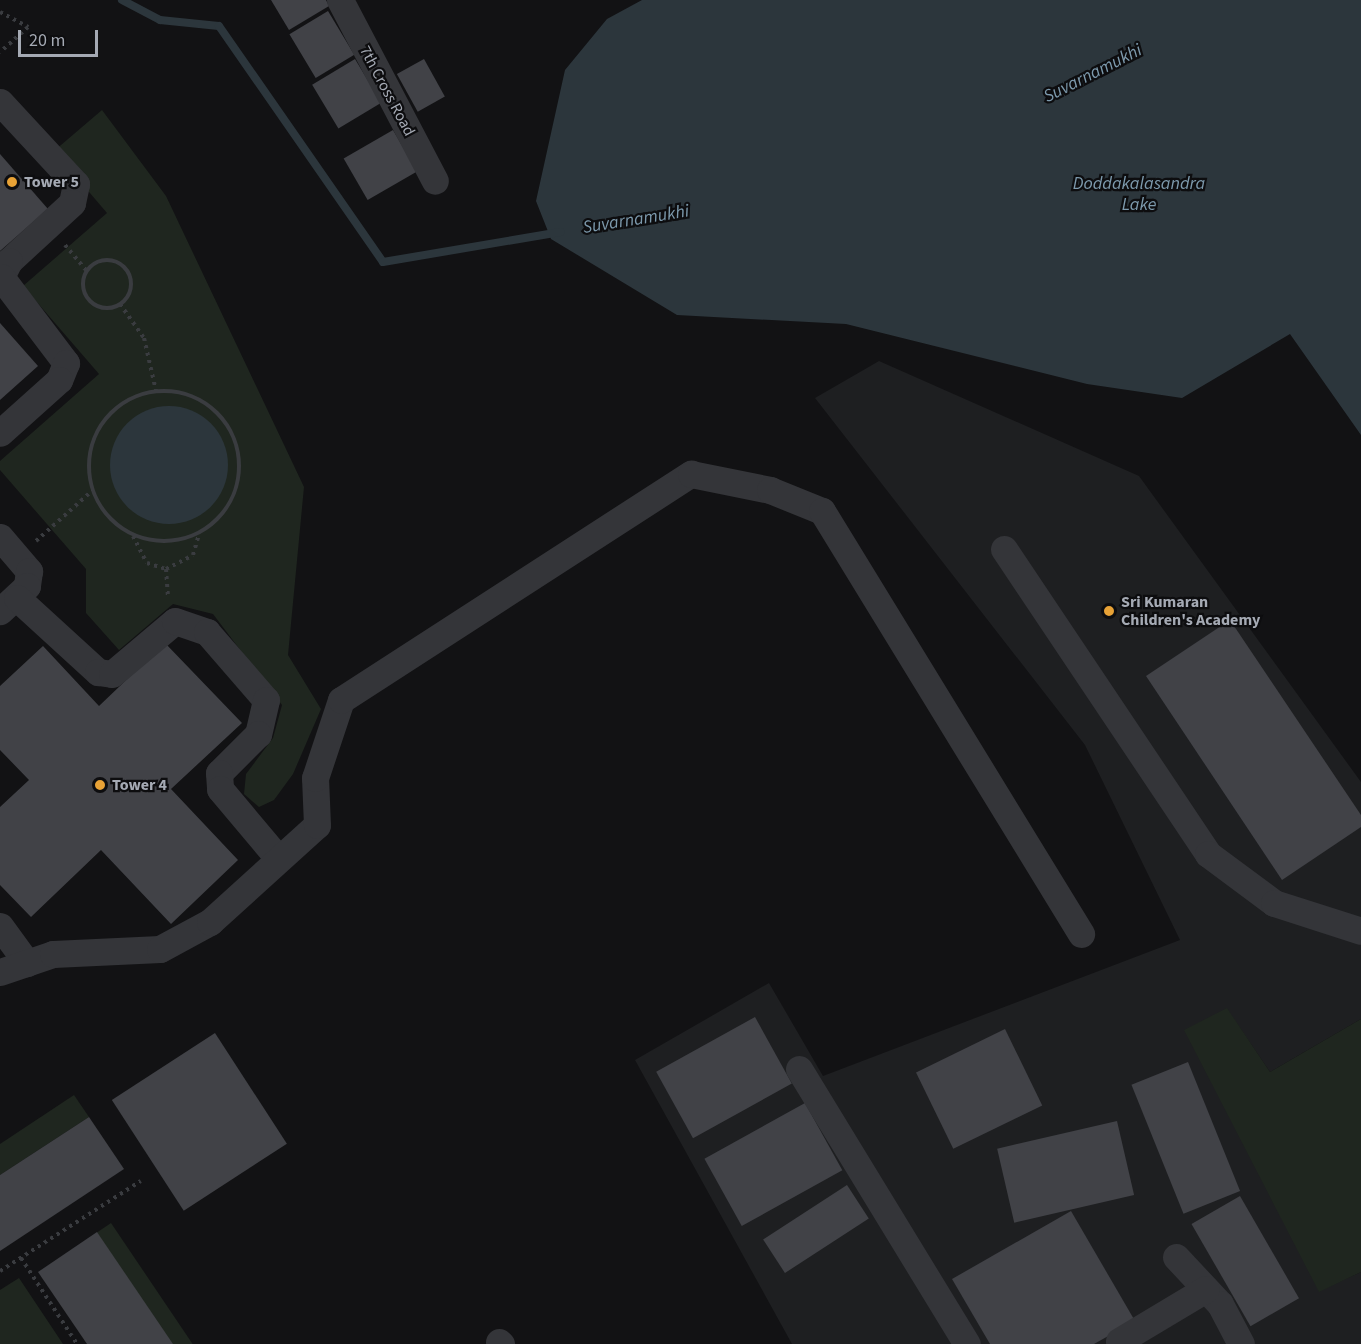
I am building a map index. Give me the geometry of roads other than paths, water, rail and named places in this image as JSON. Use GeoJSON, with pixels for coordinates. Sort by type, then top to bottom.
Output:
{"type":"FeatureCollection","features":[{"type":"Feature","properties":{"kind":"street","name":"7th Cross Road"},"geometry":{"type":"LineString","coordinates":[[340,0],[435,181]]}},
{"type":"Feature","properties":{"kind":"street"},"geometry":{"type":"LineString","coordinates":[[0,102],[76,184],[72,203],[9,261],[1,277],[66,363],[59,380],[0,433]]}},
{"type":"Feature","properties":{"kind":"street"},"geometry":{"type":"LineString","coordinates":[[0,972],[53,954],[160,949],[210,922],[317,825],[315,778],[341,700],[691,474],[770,490],[822,511],[1081,934]]}},
{"type":"Feature","properties":{"kind":"street"},"geometry":{"type":"LineString","coordinates":[[0,537],[29,571],[27,586],[8,604],[105,673],[126,666],[176,621],[207,632],[266,700],[258,734],[219,773],[220,789],[278,858]]}},
{"type":"Feature","properties":{"kind":"street"},"geometry":{"type":"LineString","coordinates":[[1004,549],[1208,854],[1274,903],[1361,931]]}},
{"type":"Feature","properties":{"kind":"street"},"geometry":{"type":"LineString","coordinates":[[0,926],[27,963]]}},
{"type":"Feature","properties":{"kind":"street"},"geometry":{"type":"LineString","coordinates":[[799,1069],[967,1344]]}},
{"type":"Feature","properties":{"kind":"street"},"geometry":{"type":"LineString","coordinates":[[1176,1257],[1206,1289],[1240,1344]]}},
{"type":"Feature","properties":{"kind":"street"},"geometry":{"type":"LineString","coordinates":[[1119,1341],[1206,1289]]}},
{"type":"Feature","properties":{"kind":"water","name":"Doddakalasandra Lake"},"geometry":{"type":"Polygon","coordinates":[[[642,0],[1361,0],[1361,435],[1290,334],[1182,398],[1087,384],[846,324],[677,315],[551,239],[536,201],[565,70],[607,19],[642,0]]]}},
{"type":"Feature","properties":{"kind":"water"},"geometry":{"type":"Polygon","coordinates":[[[169,406],[202,416],[218,432],[228,465],[218,498],[202,514],[169,524],[136,514],[120,498],[110,465],[120,432],[136,416],[169,406]]]}},
{"type":"Feature","properties":{"kind":"waterway","name":"Suvarnamukhi"},"geometry":{"type":"LineString","coordinates":[[122,0],[160,20],[219,26],[383,262],[560,232]]}},
{"type":"Feature","properties":{"kind":"place","name":"Tower 5"},"geometry":{"type":"Point","coordinates":[12,182]}},
{"type":"Feature","properties":{"kind":"place","name":"Sri Kumaran Children's Academy"},"geometry":{"type":"Point","coordinates":[1109,611]}},
{"type":"Feature","properties":{"kind":"place","name":"Tower 4"},"geometry":{"type":"Point","coordinates":[100,785]}}]}
